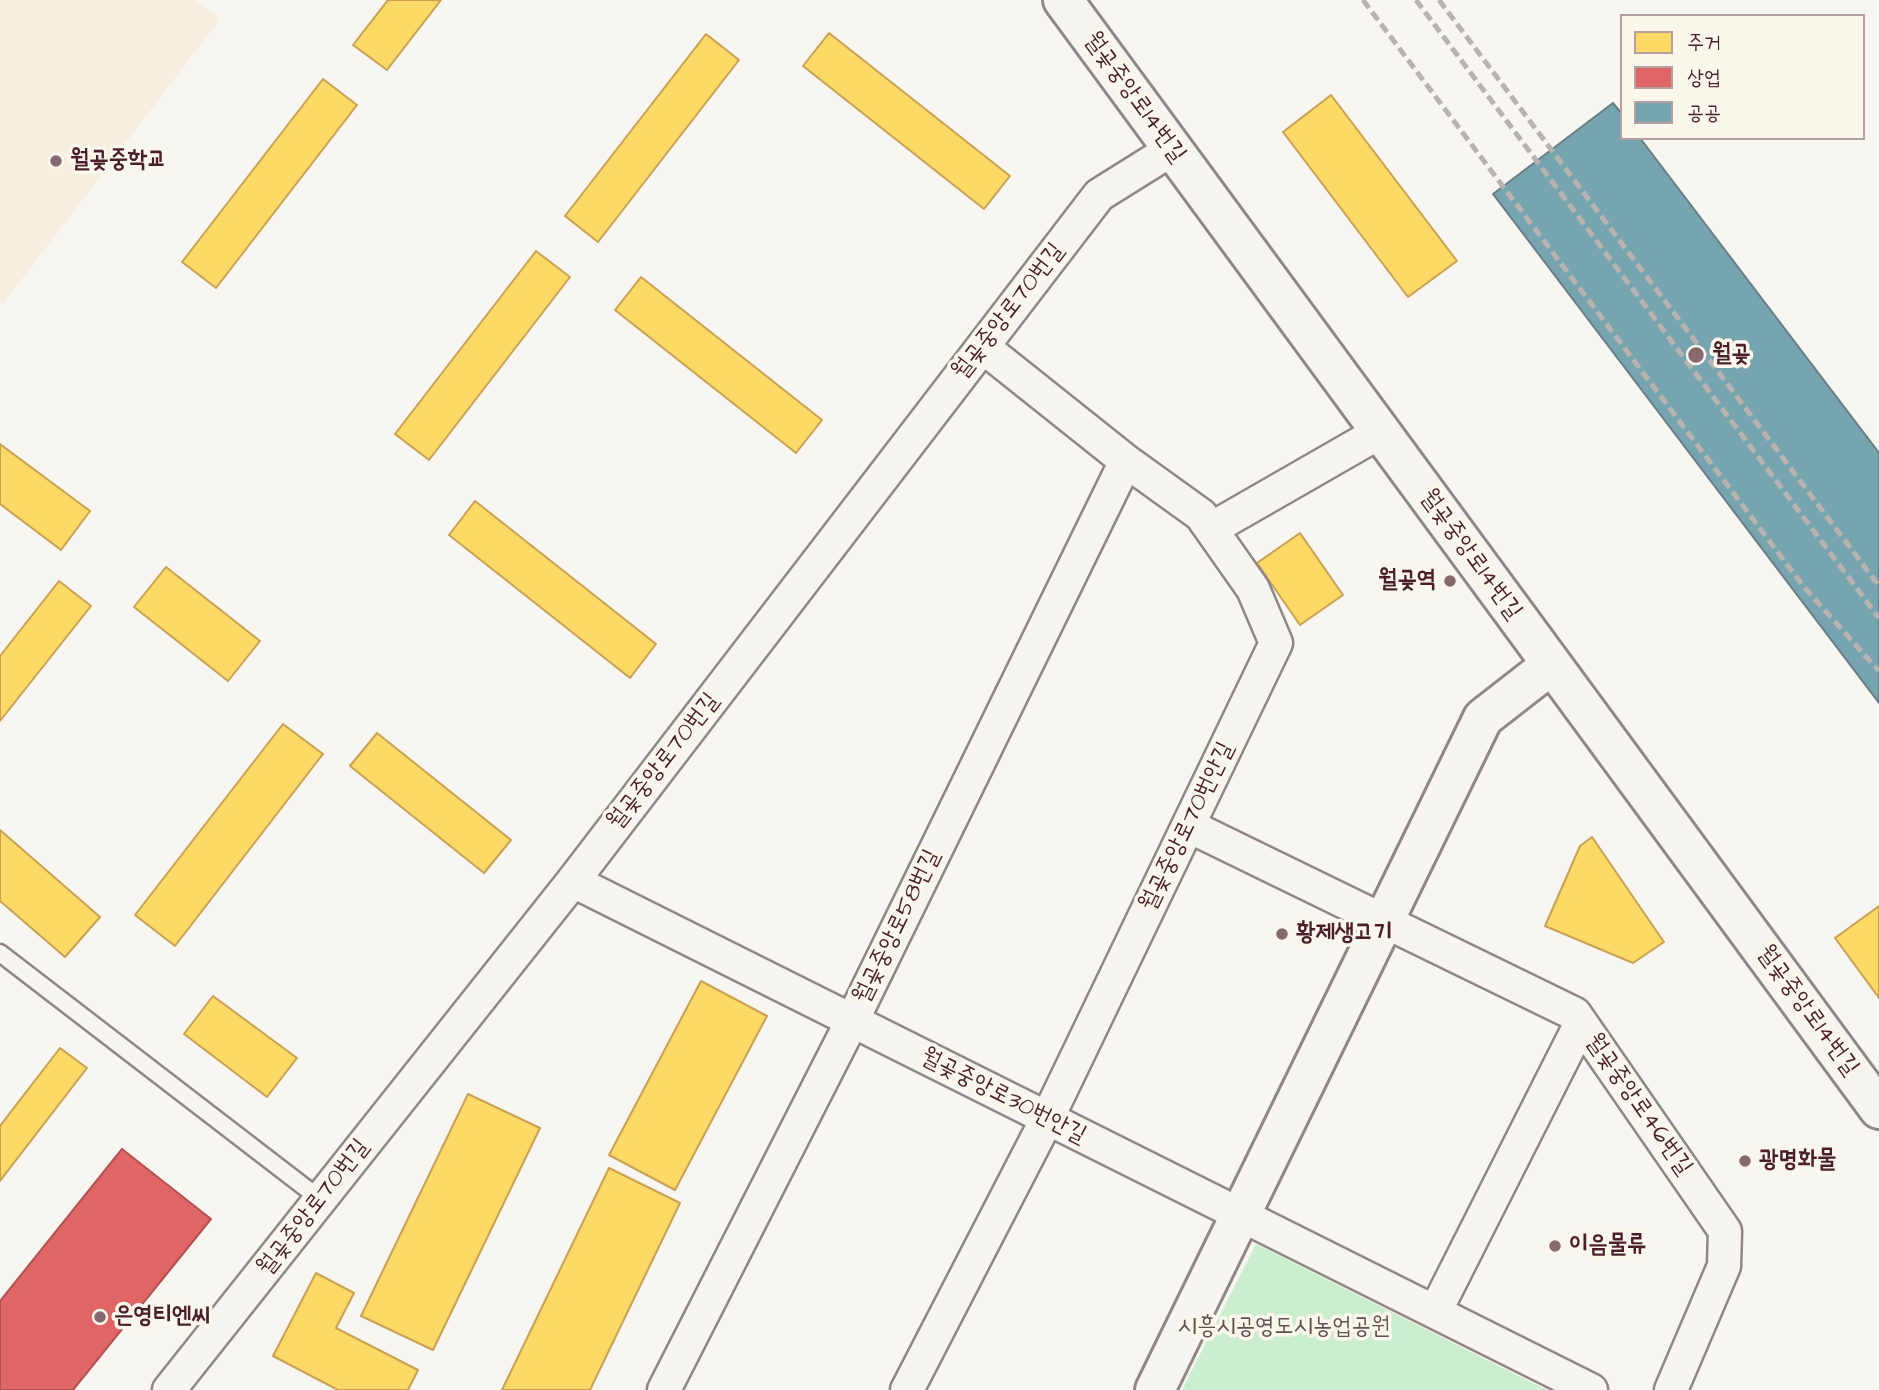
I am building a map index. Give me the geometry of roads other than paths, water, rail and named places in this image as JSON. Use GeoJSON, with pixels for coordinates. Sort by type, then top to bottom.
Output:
{"type":"FeatureCollection","features":[{"type":"Feature","properties":{"kind":"street","name":"월곶중앙로14번길"},"geometry":{"type":"LineString","coordinates":[[1063,0],[1879,1109]]}},
{"type":"Feature","properties":{"kind":"street","name":"월곶중앙로70번길"},"geometry":{"type":"LineString","coordinates":[[177,1388],[320,1199],[573,881],[1099,195],[1171,150]]}},
{"type":"Feature","properties":{"kind":"street","name":"월곶중앙로70번안길"},"geometry":{"type":"LineString","coordinates":[[907,1390],[1047,1119],[1276,643],[1253,589],[1201,515],[1126,461],[983,347]]}},
{"type":"Feature","properties":{"kind":"street"},"geometry":{"type":"LineString","coordinates":[[1211,529],[1380,432]]}},
{"type":"Feature","properties":{"kind":"street","name":"월곶중앙로58번길"},"geometry":{"type":"LineString","coordinates":[[664,1390],[852,1021],[1126,461]]}},
{"type":"Feature","properties":{"kind":"street"},"geometry":{"type":"LineString","coordinates":[[1155,1390],[1483,718],[1551,665]]}},
{"type":"Feature","properties":{"kind":"street","name":"월곶중앙로46번길"},"geometry":{"type":"LineString","coordinates":[[1189,826],[1575,1014],[1725,1231],[1724,1266],[1671,1390]]}},
{"type":"Feature","properties":{"kind":"street","name":"월곶중앙로30번안길"},"geometry":{"type":"LineString","coordinates":[[573,881],[1591,1390]]}},
{"type":"Feature","properties":{"kind":"street"},"geometry":{"type":"LineString","coordinates":[[1435,1312],[1581,1023]]}},
{"type":"Feature","properties":{"kind":"lane"},"geometry":{"type":"LineString","coordinates":[[0,953],[320,1199]]}},
{"type":"Feature","properties":{"kind":"railway"},"geometry":{"type":"LineString","coordinates":[[1363,0],[1804,587],[1879,671]]}},
{"type":"Feature","properties":{"kind":"railway"},"geometry":{"type":"LineString","coordinates":[[1416,0],[1879,618]]}},
{"type":"Feature","properties":{"kind":"railway"},"geometry":{"type":"LineString","coordinates":[[1439,0],[1879,586]]}},
{"type":"Feature","properties":{"kind":"place","name":"월곶중학교"},"geometry":{"type":"Point","coordinates":[56,161]}},
{"type":"Feature","properties":{"kind":"place","name":"월곶"},"geometry":{"type":"Point","coordinates":[1696,355]}},
{"type":"Feature","properties":{"kind":"place","name":"월곶역"},"geometry":{"type":"Point","coordinates":[1450,581]}},
{"type":"Feature","properties":{"kind":"place","name":"황제생고기"},"geometry":{"type":"Point","coordinates":[1282,934]}},
{"type":"Feature","properties":{"kind":"place","name":"광명화물"},"geometry":{"type":"Point","coordinates":[1745,1161]}},
{"type":"Feature","properties":{"kind":"place","name":"이음물류"},"geometry":{"type":"Point","coordinates":[1555,1246]}},
{"type":"Feature","properties":{"kind":"place","name":"은영티엔씨"},"geometry":{"type":"Point","coordinates":[100,1317]}},
{"type":"Feature","properties":{"kind":"park label","name":"시흥시공영도시농업공원"},"geometry":{"type":"Point","coordinates":[1284,1328]}}]}
